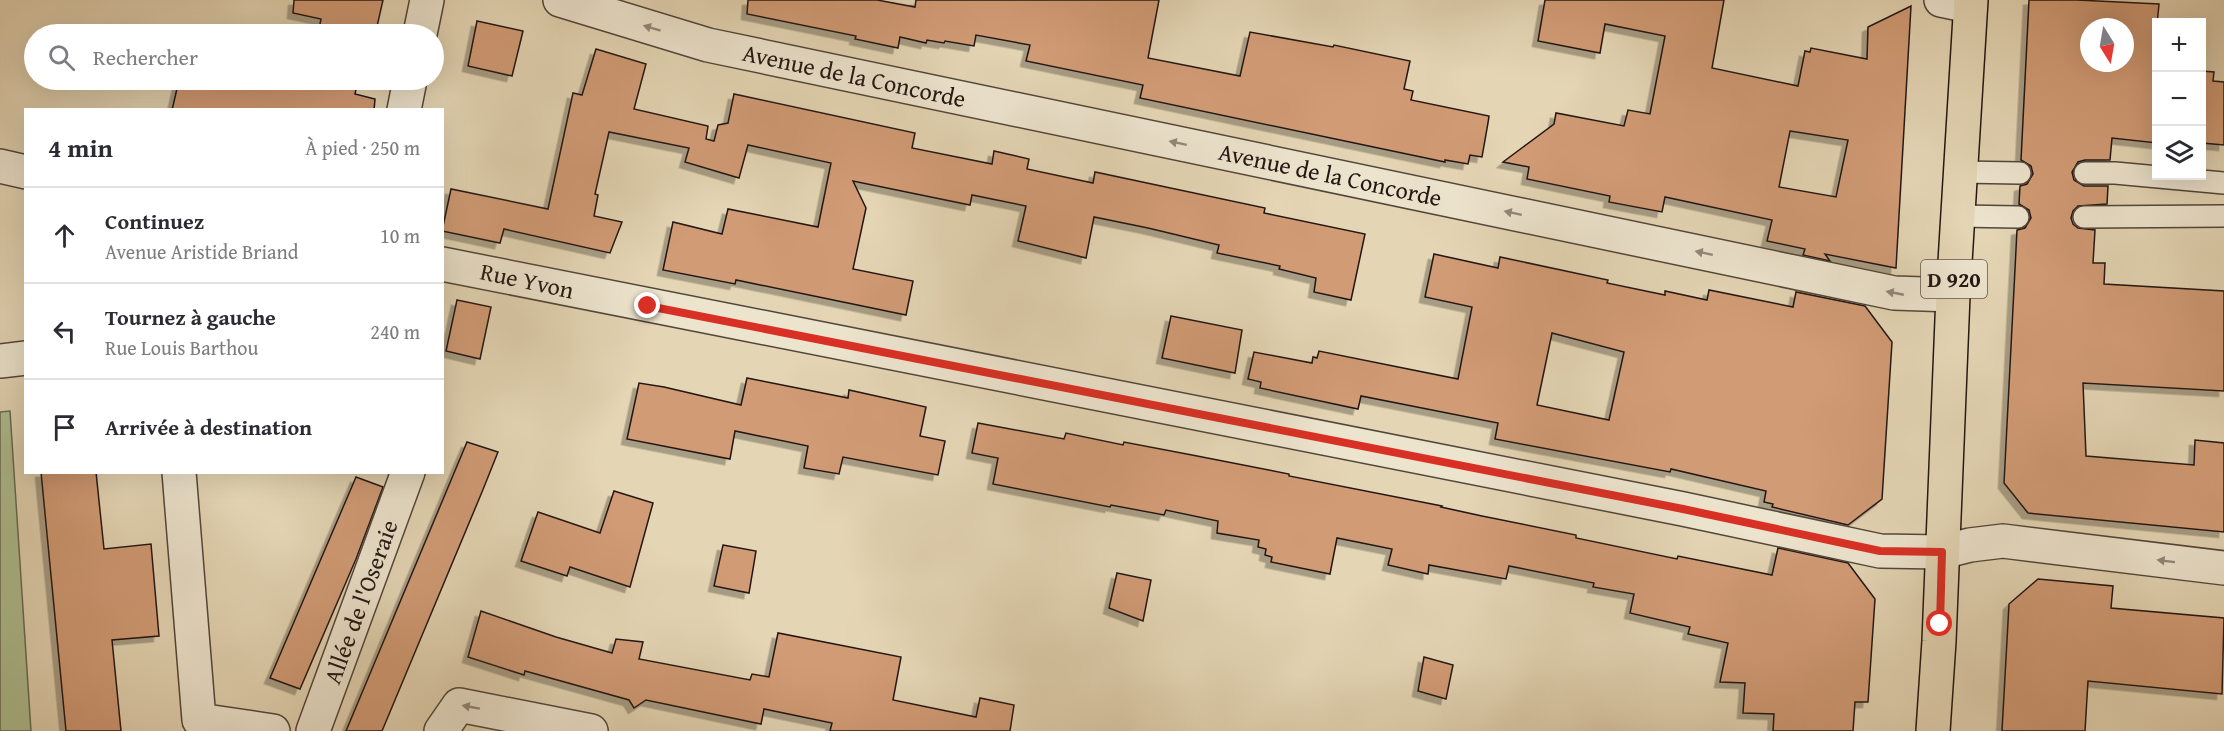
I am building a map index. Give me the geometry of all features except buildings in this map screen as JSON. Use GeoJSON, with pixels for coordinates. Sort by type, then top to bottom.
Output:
{"type":"FeatureCollection","features":[{"type":"Feature","properties":{"kind":"main road","name":"D 920"},"geometry":{"type":"LineString","coordinates":[[1933,731],[1960,172],[1963,2]]}},
{"type":"Feature","properties":{"kind":"street"},"geometry":{"type":"LineString","coordinates":[[422,24],[427,0]]}},
{"type":"Feature","properties":{"kind":"street","name":"Avenue de la Concorde"},"geometry":{"type":"LineString","coordinates":[[560,0],[708,45],[1894,293],[1953,296]]}},
{"type":"Feature","properties":{"kind":"street"},"geometry":{"type":"LineString","coordinates":[[404,108],[408,90]]}},
{"type":"Feature","properties":{"kind":"street"},"geometry":{"type":"LineString","coordinates":[[0,166],[24,171]]}},
{"type":"Feature","properties":{"kind":"street","name":"Rue Yvon"},"geometry":{"type":"LineString","coordinates":[[444,264],[1683,509],[1880,551],[1942,552],[1970,545],[2003,541],[2224,568]]}},
{"type":"Feature","properties":{"kind":"street"},"geometry":{"type":"LineString","coordinates":[[0,361],[24,358]]}},
{"type":"Feature","properties":{"kind":"street"},"geometry":{"type":"LineString","coordinates":[[179,474],[200,726],[273,731]]}},
{"type":"Feature","properties":{"kind":"street","name":"Allée de l'Oseraie"},"geometry":{"type":"LineString","coordinates":[[313,731],[407,474]]}},
{"type":"Feature","properties":{"kind":"street"},"geometry":{"type":"LineString","coordinates":[[441,731],[459,705],[591,731]]}},
{"type":"Feature","properties":{"kind":"lane"},"geometry":{"type":"LineString","coordinates":[[1960,172],[2020,173]]}},
{"type":"Feature","properties":{"kind":"lane"},"geometry":{"type":"LineString","coordinates":[[2085,173],[2115,173],[2224,183]]}},
{"type":"Feature","properties":{"kind":"lane"},"geometry":{"type":"LineString","coordinates":[[1958,216],[2018,217]]}},
{"type":"Feature","properties":{"kind":"lane"},"geometry":{"type":"LineString","coordinates":[[2084,217],[2224,216]]}},
{"type":"Feature","properties":{"kind":"green space"},"geometry":{"type":"Polygon","coordinates":[[[10,411],[31,731],[0,731],[0,412],[10,411]]]}},
{"type":"Feature","properties":{"kind":"route"},"geometry":{"type":"LineString","coordinates":[[648,306],[1683,509],[1880,551],[1942,552],[1940,624]]}}]}
